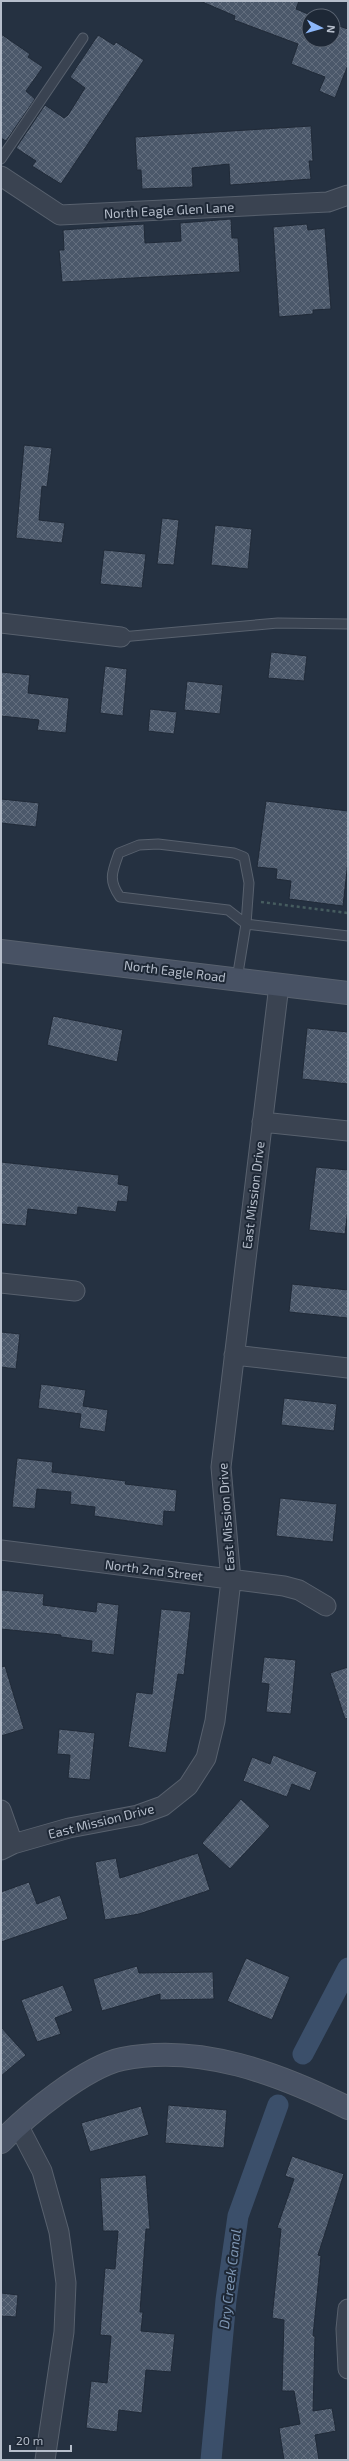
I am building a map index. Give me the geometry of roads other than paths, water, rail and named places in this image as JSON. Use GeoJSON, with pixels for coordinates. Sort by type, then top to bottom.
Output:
{"type":"FeatureCollection","features":[{"type":"Feature","properties":{"kind":"street","name":"North Eagle Glen Lane"},"geometry":{"type":"LineString","coordinates":[[1,176],[60,215],[328,202],[348,195]]}},
{"type":"Feature","properties":{"kind":"street"},"geometry":{"type":"LineString","coordinates":[[1,623],[121,636]]}},
{"type":"Feature","properties":{"kind":"street","name":"North Eagle Road"},"geometry":{"type":"LineString","coordinates":[[1,951],[348,993]]}},
{"type":"Feature","properties":{"kind":"street","name":"East Mission Drive"},"geometry":{"type":"LineString","coordinates":[[1,1810],[7,1847],[69,1828],[138,1815],[163,1806],[188,1786],[206,1758],[214,1721],[231,1580],[221,1467],[279,985]]}},
{"type":"Feature","properties":{"kind":"street"},"geometry":{"type":"LineString","coordinates":[[262,1122],[348,1131]]}},
{"type":"Feature","properties":{"kind":"street"},"geometry":{"type":"LineString","coordinates":[[1,1283],[75,1291]]}},
{"type":"Feature","properties":{"kind":"street"},"geometry":{"type":"LineString","coordinates":[[234,1355],[348,1368]]}},
{"type":"Feature","properties":{"kind":"street","name":"North 2nd Street"},"geometry":{"type":"LineString","coordinates":[[1,1550],[284,1586],[299,1590],[326,1606]]}},
{"type":"Feature","properties":{"kind":"street"},"geometry":{"type":"LineString","coordinates":[[1,2142],[18,2125],[88,2073],[121,2059],[156,2055],[196,2055],[236,2065],[280,2078],[348,2108]]}},
{"type":"Feature","properties":{"kind":"street"},"geometry":{"type":"LineString","coordinates":[[18,2125],[42,2171],[59,2232],[66,2283],[64,2332],[46,2460]]}},
{"type":"Feature","properties":{"kind":"street"},"geometry":{"type":"LineString","coordinates":[[348,2309],[346,2329],[348,2369]]}},
{"type":"Feature","properties":{"kind":"lane"},"geometry":{"type":"LineString","coordinates":[[1,159],[83,38]]}},
{"type":"Feature","properties":{"kind":"lane"},"geometry":{"type":"LineString","coordinates":[[121,636],[278,623],[348,624]]}},
{"type":"Feature","properties":{"kind":"lane"},"geometry":{"type":"LineString","coordinates":[[237,979],[246,924],[250,883],[244,857],[234,853],[158,844],[139,845],[119,853],[113,869],[112,886],[120,897],[228,910],[246,924],[348,936]]}},
{"type":"Feature","properties":{"kind":"waterway","name":"Dry Creek Canal"},"geometry":{"type":"LineString","coordinates":[[303,2054],[348,1968]]}},
{"type":"Feature","properties":{"kind":"waterway","name":"Dry Creek Canal"},"geometry":{"type":"LineString","coordinates":[[211,2460],[226,2300],[238,2216],[278,2105]]}}]}
